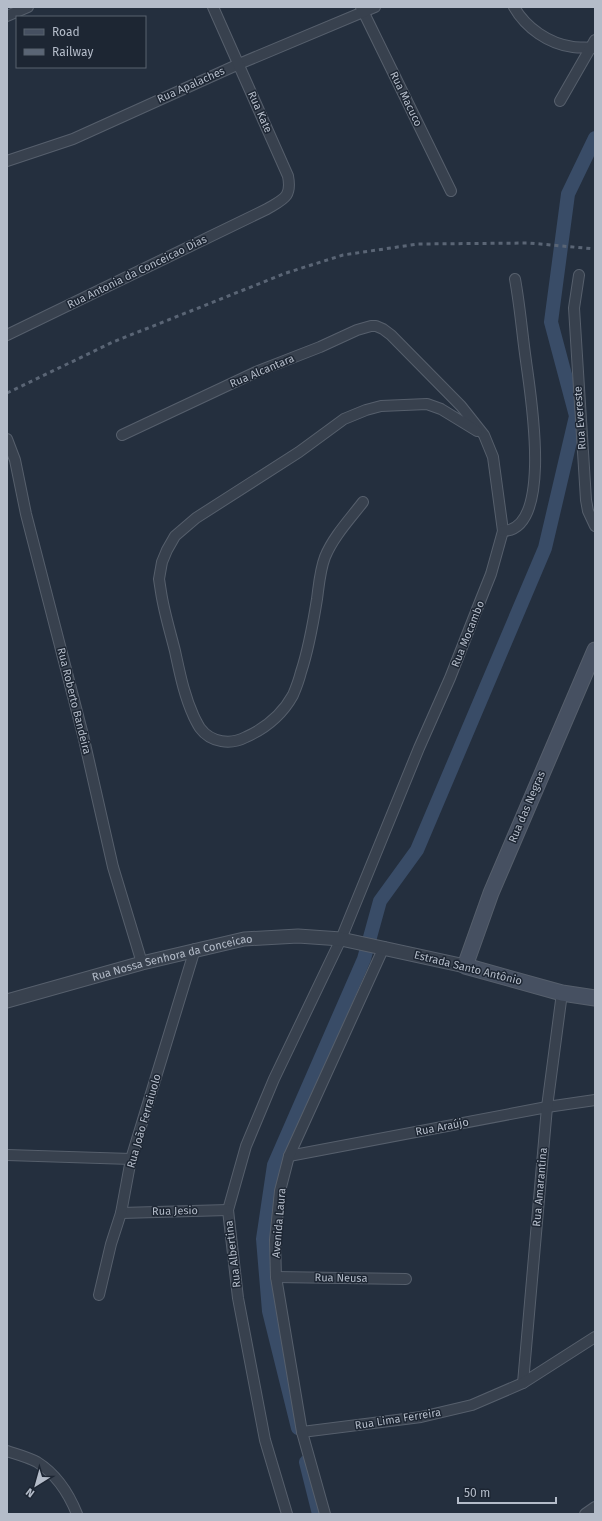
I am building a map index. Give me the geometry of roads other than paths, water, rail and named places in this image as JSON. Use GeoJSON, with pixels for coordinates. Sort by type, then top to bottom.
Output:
{"type":"FeatureCollection","features":[{"type":"Feature","properties":{"kind":"main road","name":"Rua das Negras"},"geometry":{"type":"LineString","coordinates":[[465,966],[490,893],[595,650]]}},
{"type":"Feature","properties":{"kind":"main road","name":"Estrada Santo Antônio"},"geometry":{"type":"LineString","coordinates":[[465,966],[562,993],[595,998]]}},
{"type":"Feature","properties":{"kind":"street"},"geometry":{"type":"LineString","coordinates":[[7,16],[28,7]]}},
{"type":"Feature","properties":{"kind":"street","name":"Rua Kate"},"geometry":{"type":"LineString","coordinates":[[213,7],[288,176],[290,188],[285,198],[267,209]]}},
{"type":"Feature","properties":{"kind":"street","name":"Rua Apalaches"},"geometry":{"type":"LineString","coordinates":[[7,161],[73,139],[239,64],[363,10],[375,7]]}},
{"type":"Feature","properties":{"kind":"street"},"geometry":{"type":"LineString","coordinates":[[514,7],[531,28],[550,41],[574,48],[594,45]]}},
{"type":"Feature","properties":{"kind":"street","name":"Rua Macuco"},"geometry":{"type":"LineString","coordinates":[[363,10],[450,191]]}},
{"type":"Feature","properties":{"kind":"street"},"geometry":{"type":"LineString","coordinates":[[560,101],[594,45]]}},
{"type":"Feature","properties":{"kind":"street","name":"Rua Antonia da Conceicao Dias"},"geometry":{"type":"LineString","coordinates":[[7,335],[267,209]]}},
{"type":"Feature","properties":{"kind":"street","name":"Rua Evereste"},"geometry":{"type":"LineString","coordinates":[[579,275],[574,308],[586,500],[588,511],[595,526]]}},
{"type":"Feature","properties":{"kind":"street"},"geometry":{"type":"LineString","coordinates":[[503,531],[516,527],[524,517],[533,494],[536,466],[520,305],[514,279]]}},
{"type":"Feature","properties":{"kind":"street","name":"Rua Alcantara"},"geometry":{"type":"LineString","coordinates":[[122,435],[256,372],[320,347],[357,330],[371,326],[383,329],[400,345]]}},
{"type":"Feature","properties":{"kind":"street","name":"Rua Mocambo"},"geometry":{"type":"LineString","coordinates":[[346,940],[419,748],[456,664],[491,574],[503,531],[493,457],[484,435],[461,406],[400,345]]}},
{"type":"Feature","properties":{"kind":"street"},"geometry":{"type":"LineString","coordinates":[[363,502],[329,548],[325,558],[320,575],[314,623],[308,649],[293,694],[285,707],[275,719],[244,739],[233,742],[223,742],[207,735],[200,728],[183,689],[161,592],[159,579],[162,562],[175,536],[196,518],[293,456],[339,422],[354,414],[366,410],[381,406],[427,404],[441,409],[484,435]]}},
{"type":"Feature","properties":{"kind":"street","name":"Rua Roberto Bandeira"},"geometry":{"type":"LineString","coordinates":[[7,439],[15,460],[28,521],[83,734],[113,867],[142,962]]}},
{"type":"Feature","properties":{"kind":"street","name":"Rua Nossa Senhora da Conceicao"},"geometry":{"type":"LineString","coordinates":[[7,1001],[142,962],[244,939],[298,936],[346,940]]}},
{"type":"Feature","properties":{"kind":"street","name":"Estrada Santo Antônio"},"geometry":{"type":"LineString","coordinates":[[346,940],[465,966]]}},
{"type":"Feature","properties":{"kind":"street","name":"Rua Albertina"},"geometry":{"type":"LineString","coordinates":[[287,1514],[265,1440],[238,1298],[228,1210],[246,1146],[274,1079],[346,940]]}},
{"type":"Feature","properties":{"kind":"street","name":"Avenida Laura"},"geometry":{"type":"LineString","coordinates":[[325,1514],[302,1432],[276,1277],[275,1240],[280,1191],[290,1156],[378,947]]}},
{"type":"Feature","properties":{"kind":"street","name":"Rua João Ferraiuolo"},"geometry":{"type":"LineString","coordinates":[[99,1295],[111,1244],[121,1213],[132,1159],[195,950]]}},
{"type":"Feature","properties":{"kind":"street","name":"Rua Amarantina"},"geometry":{"type":"LineString","coordinates":[[523,1383],[547,1107],[562,993]]}},
{"type":"Feature","properties":{"kind":"street","name":"Rua Araújo"},"geometry":{"type":"LineString","coordinates":[[290,1156],[547,1107],[595,1100]]}},
{"type":"Feature","properties":{"kind":"street"},"geometry":{"type":"LineString","coordinates":[[7,1155],[132,1159]]}},
{"type":"Feature","properties":{"kind":"street","name":"Rua Jesio"},"geometry":{"type":"LineString","coordinates":[[121,1213],[228,1210]]}},
{"type":"Feature","properties":{"kind":"street","name":"Rua Neusa"},"geometry":{"type":"LineString","coordinates":[[276,1277],[406,1279]]}},
{"type":"Feature","properties":{"kind":"street","name":"Rua Lima Ferreira"},"geometry":{"type":"LineString","coordinates":[[302,1432],[421,1418],[472,1405],[523,1383],[595,1337]]}},
{"type":"Feature","properties":{"kind":"street"},"geometry":{"type":"LineString","coordinates":[[7,1451],[36,1461],[54,1477],[71,1499],[77,1514]]}},
{"type":"Feature","properties":{"kind":"street"},"geometry":{"type":"LineString","coordinates":[[585,1514],[595,1507]]}},
{"type":"Feature","properties":{"kind":"waterway"},"geometry":{"type":"LineString","coordinates":[[298,1428],[269,1311],[263,1239],[274,1165],[364,959],[380,901],[417,850],[545,548],[576,416],[551,322],[568,194],[595,138]]}},
{"type":"Feature","properties":{"kind":"waterway"},"geometry":{"type":"LineString","coordinates":[[306,1462],[319,1514]]}},
{"type":"Feature","properties":{"kind":"railway"},"geometry":{"type":"LineString","coordinates":[[7,393],[113,342],[286,273],[343,255],[418,244],[529,243],[595,249]]}}]}
